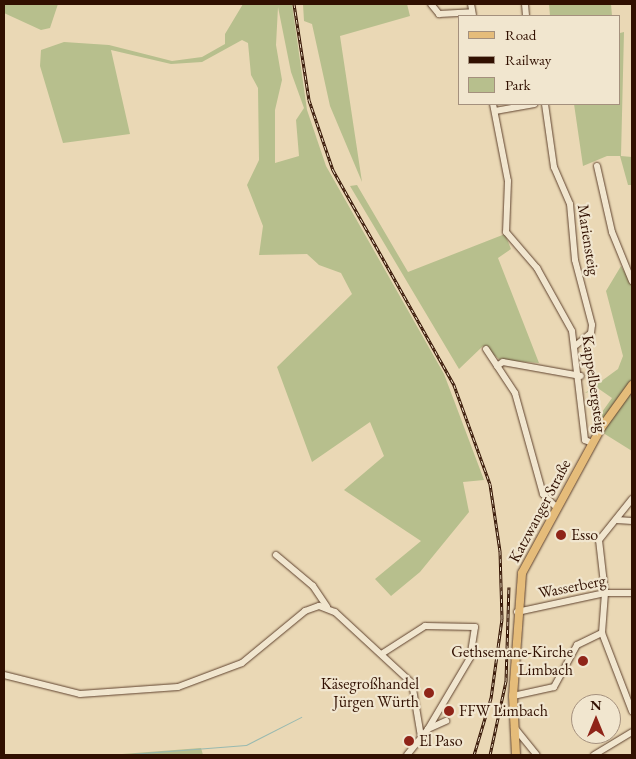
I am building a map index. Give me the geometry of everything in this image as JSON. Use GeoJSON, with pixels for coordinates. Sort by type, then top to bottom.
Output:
{"type":"FeatureCollection","features":[{"type":"Feature","properties":{"kind":"main road","name":"Katzwanger Straße"},"geometry":{"type":"LineString","coordinates":[[516,755],[513,696],[517,612],[522,573],[592,444],[632,385]]}},
{"type":"Feature","properties":{"kind":"street"},"geometry":{"type":"LineString","coordinates":[[431,4],[439,14],[473,14],[471,4]]}},
{"type":"Feature","properties":{"kind":"street","name":"Kappelbergsteig"},"geometry":{"type":"LineString","coordinates":[[521,105],[494,107],[509,191],[506,232],[537,268],[576,345],[581,376],[585,440],[592,444]]}},
{"type":"Feature","properties":{"kind":"street","name":"Mariensteig"},"geometry":{"type":"LineString","coordinates":[[545,105],[554,167],[570,204],[575,260],[592,325],[591,333],[576,345]]}},
{"type":"Feature","properties":{"kind":"street"},"geometry":{"type":"LineString","coordinates":[[597,166],[612,232],[632,281]]}},
{"type":"Feature","properties":{"kind":"street"},"geometry":{"type":"LineString","coordinates":[[486,348],[515,393],[542,494],[556,508]]}},
{"type":"Feature","properties":{"kind":"street"},"geometry":{"type":"LineString","coordinates":[[497,366],[503,362],[581,376]]}},
{"type":"Feature","properties":{"kind":"street"},"geometry":{"type":"LineString","coordinates":[[632,499],[599,540],[606,593],[602,633],[632,712]]}},
{"type":"Feature","properties":{"kind":"street"},"geometry":{"type":"LineString","coordinates":[[617,520],[632,521]]}},
{"type":"Feature","properties":{"kind":"street"},"geometry":{"type":"LineString","coordinates":[[276,555],[313,586],[327,607],[383,652],[412,683],[421,736]]}},
{"type":"Feature","properties":{"kind":"street","name":"Wasserberg"},"geometry":{"type":"LineString","coordinates":[[517,612],[606,593],[632,593]]}},
{"type":"Feature","properties":{"kind":"street"},"geometry":{"type":"LineString","coordinates":[[4,675],[80,694],[178,687],[242,663],[305,610],[327,607]]}},
{"type":"Feature","properties":{"kind":"street"},"geometry":{"type":"LineString","coordinates":[[383,652],[425,626],[475,627],[470,658],[428,729],[407,755]]}},
{"type":"Feature","properties":{"kind":"street"},"geometry":{"type":"LineString","coordinates":[[513,696],[554,687],[577,645],[602,633]]}},
{"type":"Feature","properties":{"kind":"street"},"geometry":{"type":"LineString","coordinates":[[428,729],[446,720]]}},
{"type":"Feature","properties":{"kind":"street"},"geometry":{"type":"LineString","coordinates":[[514,726],[538,755]]}},
{"type":"Feature","properties":{"kind":"street"},"geometry":{"type":"LineString","coordinates":[[594,755],[632,732]]}},
{"type":"Feature","properties":{"kind":"green space"},"geometry":{"type":"Polygon","coordinates":[[[4,4],[58,4],[50,28],[41,30],[4,13],[4,4]]]}},
{"type":"Feature","properties":{"kind":"green space"},"geometry":{"type":"Polygon","coordinates":[[[243,4],[292,4],[307,110],[326,166],[444,374],[484,480],[463,482],[469,512],[420,572],[391,596],[375,579],[421,541],[344,490],[384,456],[370,422],[312,462],[277,367],[352,294],[341,273],[319,265],[307,254],[259,255],[263,226],[247,185],[259,160],[258,88],[251,75],[248,43],[242,40],[202,62],[171,64],[111,50],[130,134],[63,143],[40,66],[41,50],[64,42],[109,45],[172,61],[202,57],[225,44],[225,34],[243,4]],[[278,7],[276,45],[282,80],[275,110],[275,163],[299,156],[296,120],[304,108],[291,72],[278,7]]]}},
{"type":"Feature","properties":{"kind":"green space"},"geometry":{"type":"Polygon","coordinates":[[[303,4],[407,4],[410,16],[340,36],[362,182],[330,106],[312,24],[304,21],[303,4]]]}},
{"type":"Feature","properties":{"kind":"green space"},"geometry":{"type":"Polygon","coordinates":[[[549,4],[611,4],[612,15],[550,15],[549,4]]]}},
{"type":"Feature","properties":{"kind":"green space"},"geometry":{"type":"Polygon","coordinates":[[[624,32],[621,156],[632,157],[632,185],[628,185],[620,156],[607,156],[583,166],[574,105],[621,105],[621,33],[624,32]]]}},
{"type":"Feature","properties":{"kind":"green space"},"geometry":{"type":"Polygon","coordinates":[[[357,185],[408,272],[505,234],[511,249],[498,258],[539,363],[500,360],[483,346],[459,369],[350,186],[357,185]]]}},
{"type":"Feature","properties":{"kind":"green space"},"geometry":{"type":"Polygon","coordinates":[[[621,266],[632,285],[632,451],[592,426],[612,398],[599,389],[585,393],[618,369],[623,356],[606,291],[621,266]]]}},
{"type":"Feature","properties":{"kind":"green space"},"geometry":{"type":"Polygon","coordinates":[[[201,748],[203,755],[109,755],[201,748]]]}},
{"type":"Feature","properties":{"kind":"waterway"},"geometry":{"type":"LineString","coordinates":[[118,755],[246,745],[301,717]]}},
{"type":"Feature","properties":{"kind":"railway"},"geometry":{"type":"LineString","coordinates":[[294,4],[309,100],[333,170],[454,385],[490,484],[500,551],[502,619],[491,698],[474,755]]}},
{"type":"Feature","properties":{"kind":"railway"},"geometry":{"type":"LineString","coordinates":[[490,755],[506,681],[509,587]]}},
{"type":"Feature","properties":{"kind":"place","name":"Esso"},"geometry":{"type":"Point","coordinates":[561,535]}},
{"type":"Feature","properties":{"kind":"place","name":"Gethsemane-Kirche Limbach"},"geometry":{"type":"Point","coordinates":[583,661]}},
{"type":"Feature","properties":{"kind":"place","name":"Käsegroßhandel Jürgen Würth"},"geometry":{"type":"Point","coordinates":[429,693]}},
{"type":"Feature","properties":{"kind":"place","name":"FFW Limbach"},"geometry":{"type":"Point","coordinates":[449,711]}},
{"type":"Feature","properties":{"kind":"place","name":"El Paso"},"geometry":{"type":"Point","coordinates":[409,741]}}]}
